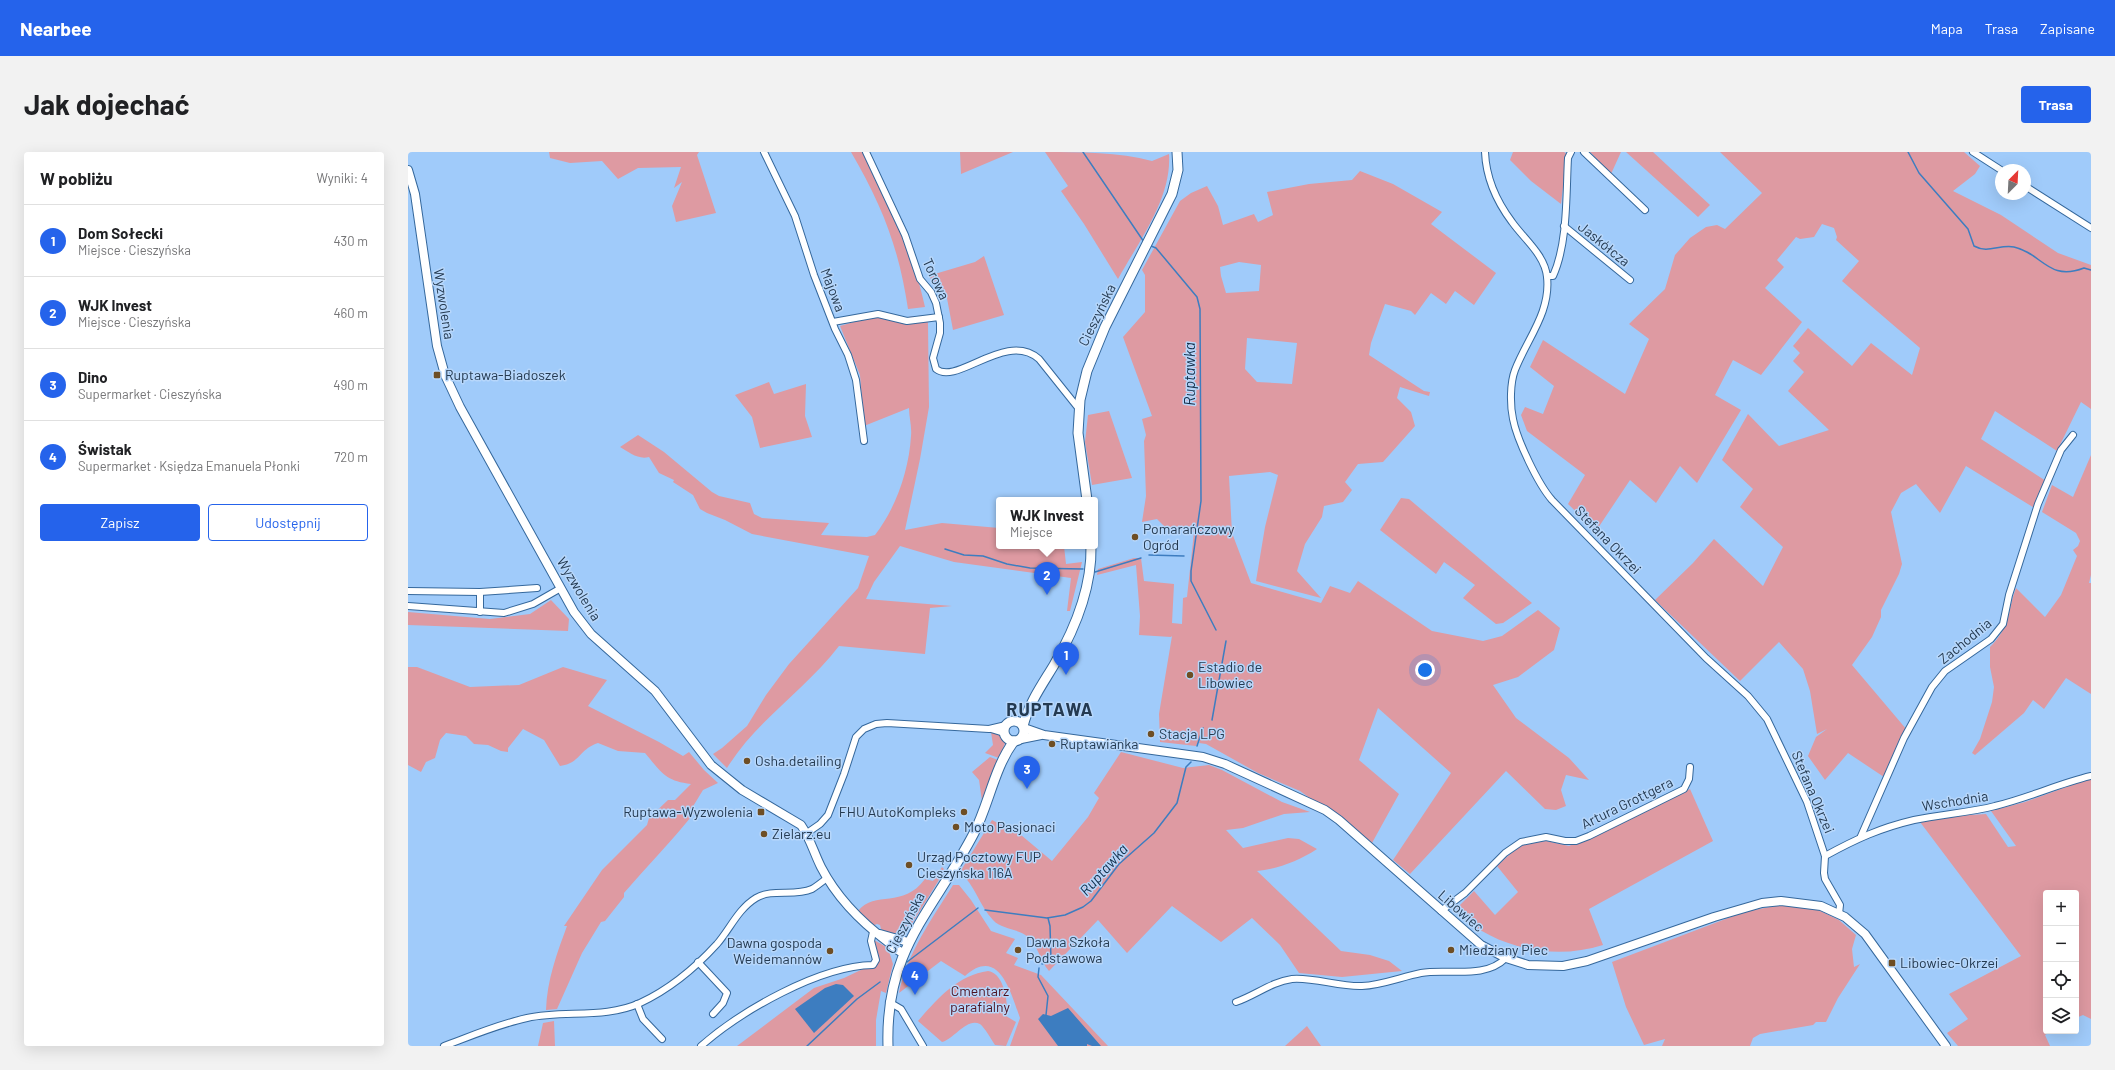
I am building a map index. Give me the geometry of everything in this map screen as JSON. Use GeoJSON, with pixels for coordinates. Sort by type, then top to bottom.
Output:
{"type":"FeatureCollection","features":[{"type":"Feature","properties":{"kind":"main road","name":"Cieszyńska"},"geometry":{"type":"LineString","coordinates":[[1087,497],[1079,448],[1079,409],[1082,390],[1095,349],[1172,194],[1178,170],[1177,152]]}},
{"type":"Feature","properties":{"kind":"main road"},"geometry":{"type":"LineString","coordinates":[[1011,735],[1021,725],[1028,709],[1063,650],[1076,621],[1085,594],[1091,549]]}},
{"type":"Feature","properties":{"kind":"main road","name":"Cieszyńska"},"geometry":{"type":"LineString","coordinates":[[888,1046],[890,1002],[894,979],[903,953],[908,942],[975,831],[1005,757],[1011,735],[1024,732],[1021,725]]}},
{"type":"Feature","properties":{"kind":"street","name":"Majowa"},"geometry":{"type":"LineString","coordinates":[[764,152],[795,216],[833,322],[848,355],[856,380],[864,441]]}},
{"type":"Feature","properties":{"kind":"street","name":"Torowa"},"geometry":{"type":"LineString","coordinates":[[866,152],[905,235],[920,278],[934,298],[939,317],[940,333],[933,358],[934,367],[938,371],[952,370],[971,365],[1007,351],[1025,351],[1032,353],[1039,359],[1079,409]]}},
{"type":"Feature","properties":{"kind":"street","name":"Stefana Okrzei"},"geometry":{"type":"LineString","coordinates":[[1484,152],[1490,180],[1503,209],[1532,245],[1547,276],[1546,301],[1535,331],[1515,372],[1512,385],[1512,418],[1538,479],[1544,491],[1617,567],[1706,658],[1756,705],[1775,735],[1807,802],[1825,856],[1824,873],[1840,905],[1839,914]]}},
{"type":"Feature","properties":{"kind":"street","name":"Jaskółcza"},"geometry":{"type":"LineString","coordinates":[[1547,276],[1552,276],[1558,265],[1564,226],[1568,158],[1571,152]]}},
{"type":"Feature","properties":{"kind":"street"},"geometry":{"type":"LineString","coordinates":[[1584,152],[1645,210]]}},
{"type":"Feature","properties":{"kind":"street"},"geometry":{"type":"LineString","coordinates":[[1973,152],[1995,166]]}},
{"type":"Feature","properties":{"kind":"street","name":"Wyzwolenia"},"geometry":{"type":"LineString","coordinates":[[408,170],[415,194],[437,346],[445,375],[460,407],[574,612],[591,634],[650,687],[711,765],[742,790],[798,822],[807,833],[814,854],[827,878],[859,919],[873,932],[903,953]]}},
{"type":"Feature","properties":{"kind":"street"},"geometry":{"type":"LineString","coordinates":[[2031,190],[2091,228]]}},
{"type":"Feature","properties":{"kind":"street","name":"Jaskółcza"},"geometry":{"type":"LineString","coordinates":[[1564,226],[1630,280]]}},
{"type":"Feature","properties":{"kind":"street"},"geometry":{"type":"LineString","coordinates":[[833,322],[878,314],[907,321],[939,317]]}},
{"type":"Feature","properties":{"kind":"street","name":"Zachodnia"},"geometry":{"type":"LineString","coordinates":[[1860,836],[1904,738],[1932,687],[1945,671],[1991,639],[2003,624],[2009,595],[2038,504],[2061,450],[2073,435]]}},
{"type":"Feature","properties":{"kind":"street"},"geometry":{"type":"LineString","coordinates":[[408,590],[480,592],[537,588]]}},
{"type":"Feature","properties":{"kind":"street"},"geometry":{"type":"LineString","coordinates":[[408,606],[480,612],[514,611],[533,604],[561,588]]}},
{"type":"Feature","properties":{"kind":"street"},"geometry":{"type":"LineString","coordinates":[[480,592],[480,612]]}},
{"type":"Feature","properties":{"kind":"street"},"geometry":{"type":"LineString","coordinates":[[807,833],[820,824],[828,815],[844,774],[856,737],[864,728],[876,724],[887,723],[989,729],[1011,735]]}},
{"type":"Feature","properties":{"kind":"street","name":"Libowiec"},"geometry":{"type":"LineString","coordinates":[[1021,725],[1044,735]]}},
{"type":"Feature","properties":{"kind":"street","name":"Libowiec"},"geometry":{"type":"LineString","coordinates":[[1011,735],[1044,735],[1176,752],[1226,764],[1325,810],[1339,820],[1441,912],[1481,945],[1506,958],[1538,967],[1564,966],[1587,961],[1714,917],[1762,903],[1780,901],[1801,902],[1821,906],[1839,914],[1857,926],[1874,946],[1946,1046]]}},
{"type":"Feature","properties":{"kind":"street","name":"Artura Grottgera"},"geometry":{"type":"LineString","coordinates":[[1441,912],[1465,893],[1505,853],[1521,842],[1546,837],[1565,841],[1576,841],[1589,836],[1684,789],[1689,779],[1690,767]]}},
{"type":"Feature","properties":{"kind":"street","name":"Wschodnia"},"geometry":{"type":"LineString","coordinates":[[1825,856],[1860,836],[1915,820],[1959,814],[2016,801],[2073,780],[2091,776]]}},
{"type":"Feature","properties":{"kind":"street"},"geometry":{"type":"LineString","coordinates":[[444,1046],[527,1018],[612,1012],[637,1004],[672,983],[698,962],[718,943],[740,913],[756,899],[769,893],[812,889],[827,878]]}},
{"type":"Feature","properties":{"kind":"street"},"geometry":{"type":"LineString","coordinates":[[701,1046],[717,1032],[774,997],[850,967],[873,965],[876,960],[871,938],[873,932]]}},
{"type":"Feature","properties":{"kind":"street","name":"Wyzwolenia"},"geometry":{"type":"LineString","coordinates":[[873,932],[908,942]]}},
{"type":"Feature","properties":{"kind":"street"},"geometry":{"type":"LineString","coordinates":[[1236,1002],[1250,997],[1280,981],[1294,979],[1361,986],[1384,983],[1422,973],[1481,970],[1492,968],[1506,958]]}},
{"type":"Feature","properties":{"kind":"street"},"geometry":{"type":"LineString","coordinates":[[698,962],[727,994],[723,1003],[713,1014]]}},
{"type":"Feature","properties":{"kind":"street"},"geometry":{"type":"LineString","coordinates":[[890,1002],[901,1009],[923,1046]]}},
{"type":"Feature","properties":{"kind":"street"},"geometry":{"type":"LineString","coordinates":[[637,1004],[644,1019],[662,1039]]}},
{"type":"Feature","properties":{"kind":"green space"},"geometry":{"type":"Polygon","coordinates":[[[549,152],[699,152],[697,155],[716,213],[676,222],[672,206],[682,182],[674,188],[681,167],[638,168],[618,179],[602,161],[570,163],[550,158],[549,152]]]}},
{"type":"Feature","properties":{"kind":"green space"},"geometry":{"type":"Polygon","coordinates":[[[851,152],[863,152],[883,189],[900,227],[914,267],[925,307],[908,309],[900,266],[888,228],[872,190],[851,152]]]}},
{"type":"Feature","properties":{"kind":"green space"},"geometry":{"type":"Polygon","coordinates":[[[960,152],[1013,152],[961,174],[960,152]]]}},
{"type":"Feature","properties":{"kind":"green space"},"geometry":{"type":"Polygon","coordinates":[[[1045,152],[1086,152],[1113,154],[1152,161],[1169,154],[1169,170],[1160,203],[1118,279],[1084,224],[1061,191],[1068,186],[1045,152]]]}},
{"type":"Feature","properties":{"kind":"green space"},"geometry":{"type":"Polygon","coordinates":[[[1513,152],[1564,152],[1567,154],[1561,204],[1531,181],[1510,160],[1513,152]]]}},
{"type":"Feature","properties":{"kind":"green space"},"geometry":{"type":"Polygon","coordinates":[[[1590,152],[1621,152],[1611,174],[1590,152]]]}},
{"type":"Feature","properties":{"kind":"green space"},"geometry":{"type":"Polygon","coordinates":[[[1626,152],[1653,152],[1710,205],[1698,217],[1626,152]]]}},
{"type":"Feature","properties":{"kind":"green space"},"geometry":{"type":"Polygon","coordinates":[[[1720,152],[1964,152],[1980,166],[1975,174],[1953,191],[2001,215],[2058,253],[2091,265],[2091,409],[2081,402],[2057,451],[1995,411],[1981,439],[2046,481],[2036,509],[1966,466],[1940,513],[1916,484],[1901,493],[1891,512],[1902,564],[1899,574],[1881,610],[1881,617],[1872,637],[1852,665],[1907,730],[1884,777],[1848,753],[1825,780],[1808,756],[1816,737],[1827,729],[1817,734],[1810,691],[1803,669],[1779,642],[1740,681],[1655,600],[1693,563],[1714,539],[1763,586],[1783,547],[1740,507],[1753,489],[1722,460],[1748,414],[1779,446],[1829,430],[1788,391],[1804,372],[1793,361],[1800,353],[1793,346],[1808,328],[1852,366],[1871,343],[1912,375],[1920,348],[1842,281],[1859,261],[1836,240],[1837,237],[1834,228],[1822,224],[1814,237],[1800,239],[1796,237],[1777,260],[1784,267],[1765,288],[1802,322],[1761,375],[1733,360],[1715,395],[1741,410],[1697,483],[1680,466],[1656,503],[1630,480],[1596,531],[1568,504],[1585,475],[1527,431],[1521,415],[1525,407],[1543,414],[1554,386],[1530,367],[1543,340],[1625,394],[1649,339],[1629,324],[1665,289],[1675,255],[1690,238],[1706,227],[1717,225],[1725,229],[1762,193],[1720,152]]]}},
{"type":"Feature","properties":{"kind":"green space"},"geometry":{"type":"Polygon","coordinates":[[[1360,171],[1393,184],[1442,212],[1431,224],[1496,273],[1474,305],[1455,291],[1446,304],[1431,293],[1415,315],[1411,311],[1385,304],[1371,343],[1369,355],[1424,391],[1430,392],[1429,396],[1400,387],[1397,398],[1411,412],[1415,426],[1383,462],[1358,464],[1345,482],[1352,490],[1343,502],[1324,506],[1322,517],[1305,544],[1297,571],[1321,598],[1256,581],[1265,527],[1278,475],[1270,472],[1229,476],[1232,533],[1251,583],[1321,603],[1330,586],[1350,593],[1358,581],[1432,631],[1483,641],[1502,636],[1538,610],[1560,628],[1554,650],[1518,677],[1493,685],[1516,718],[1569,758],[1589,780],[1566,775],[1561,790],[1566,806],[1556,810],[1545,809],[1506,771],[1410,874],[1393,860],[1451,773],[1378,708],[1359,760],[1399,794],[1372,843],[1300,791],[1258,773],[1206,744],[1199,743],[1204,728],[1196,746],[1160,742],[1159,714],[1172,636],[1139,635],[1140,616],[1136,565],[1097,575],[1098,569],[1134,558],[1141,558],[1144,581],[1174,584],[1172,623],[1182,624],[1183,598],[1187,597],[1194,532],[1164,526],[1157,519],[1142,522],[1146,496],[1144,441],[1146,435],[1142,419],[1152,416],[1123,337],[1145,312],[1145,275],[1142,270],[1180,201],[1191,193],[1207,186],[1218,206],[1223,225],[1254,214],[1258,222],[1273,215],[1267,192],[1309,184],[1352,180],[1360,171]],[[1239,262],[1220,267],[1226,293],[1259,291],[1261,265],[1239,262]],[[1247,338],[1245,369],[1257,382],[1292,384],[1297,343],[1247,338]]]}},
{"type":"Feature","properties":{"kind":"green space"},"geometry":{"type":"Polygon","coordinates":[[[984,256],[1004,315],[953,330],[946,293],[928,276],[975,262],[984,256]]]}},
{"type":"Feature","properties":{"kind":"green space"},"geometry":{"type":"Polygon","coordinates":[[[881,314],[909,325],[908,317],[927,315],[929,407],[905,530],[942,523],[996,528],[996,549],[1064,549],[1066,564],[1082,562],[1070,611],[1067,611],[1071,578],[954,562],[900,546],[874,582],[866,599],[952,606],[930,608],[925,654],[839,646],[826,662],[752,735],[727,768],[713,754],[747,726],[766,695],[789,664],[858,588],[869,556],[752,534],[700,509],[693,495],[673,482],[674,480],[659,473],[649,457],[645,458],[637,456],[620,447],[638,435],[664,452],[712,492],[719,496],[750,503],[754,514],[762,518],[829,523],[821,535],[867,537],[875,535],[895,501],[904,475],[910,449],[911,436],[909,408],[864,426],[860,375],[840,326],[881,314]]]}},
{"type":"Feature","properties":{"kind":"green space"},"geometry":{"type":"Polygon","coordinates":[[[769,382],[774,394],[806,384],[805,416],[812,437],[760,448],[752,417],[735,395],[769,382]]]}},
{"type":"Feature","properties":{"kind":"green space"},"geometry":{"type":"Polygon","coordinates":[[[1109,411],[1132,478],[1092,485],[1085,442],[1088,415],[1109,411]]]}},
{"type":"Feature","properties":{"kind":"green space"},"geometry":{"type":"Polygon","coordinates":[[[2091,455],[2091,575],[2089,583],[2091,583],[2091,694],[2066,678],[2044,709],[2033,700],[2024,713],[1975,755],[1972,753],[1980,739],[1992,702],[1994,687],[1990,667],[1990,647],[2002,632],[2008,619],[2016,588],[2045,617],[2061,595],[2077,556],[2073,550],[2078,546],[2080,541],[2076,533],[2042,512],[2052,485],[2073,497],[2091,455]]]}},
{"type":"Feature","properties":{"kind":"green space"},"geometry":{"type":"Polygon","coordinates":[[[1401,498],[1409,499],[1532,603],[1503,623],[1496,624],[1463,598],[1475,585],[1444,562],[1436,574],[1380,530],[1401,498]]]}},
{"type":"Feature","properties":{"kind":"green space"},"geometry":{"type":"Polygon","coordinates":[[[551,600],[569,619],[568,631],[408,625],[408,612],[490,619],[530,614],[551,600]]]}},
{"type":"Feature","properties":{"kind":"green space"},"geometry":{"type":"Polygon","coordinates":[[[408,667],[417,667],[470,687],[519,685],[563,667],[607,680],[588,706],[659,742],[683,756],[689,752],[704,770],[718,783],[703,790],[692,808],[695,812],[624,893],[624,897],[605,921],[601,922],[582,953],[557,1009],[546,1010],[550,977],[567,926],[564,926],[602,870],[647,825],[649,818],[668,800],[675,800],[691,784],[682,783],[669,778],[645,753],[618,751],[598,743],[587,749],[572,762],[560,766],[544,740],[523,729],[508,748],[508,752],[501,751],[488,745],[474,744],[466,736],[446,733],[440,740],[435,758],[426,762],[421,772],[408,765],[408,667]]]}},
{"type":"Feature","properties":{"kind":"green space"},"geometry":{"type":"Polygon","coordinates":[[[991,732],[1003,734],[1006,741],[999,758],[985,753],[993,745],[991,732]]]}},
{"type":"Feature","properties":{"kind":"green space"},"geometry":{"type":"Polygon","coordinates":[[[1121,752],[1183,768],[1209,765],[1222,770],[1282,802],[1310,812],[1284,814],[1243,828],[1226,830],[1243,848],[1288,838],[1299,839],[1317,849],[1288,864],[1257,871],[1341,951],[1370,955],[1389,961],[1402,971],[1342,977],[1299,973],[1280,945],[1252,918],[1221,942],[1172,906],[1127,953],[1098,920],[1049,971],[1043,963],[1034,944],[1028,937],[1020,932],[1001,926],[993,920],[984,908],[970,883],[960,872],[992,820],[1021,835],[1052,861],[1088,817],[1099,798],[1094,793],[1121,752]]]}},
{"type":"Feature","properties":{"kind":"green space"},"geometry":{"type":"Polygon","coordinates":[[[990,757],[998,760],[982,801],[979,780],[972,772],[990,757]]]}},
{"type":"Feature","properties":{"kind":"green space"},"geometry":{"type":"Polygon","coordinates":[[[2091,778],[2091,1019],[2083,1015],[2079,1017],[2079,890],[2043,890],[2043,1034],[2047,1034],[2045,1035],[2050,1046],[1958,1046],[1947,1033],[1968,1019],[1949,994],[2021,956],[1920,822],[1955,816],[1986,814],[2008,847],[2016,846],[1991,811],[2025,802],[2091,778]]]}},
{"type":"Feature","properties":{"kind":"green space"},"geometry":{"type":"Polygon","coordinates":[[[1690,789],[1713,841],[1589,909],[1603,945],[1584,950],[1565,952],[1526,948],[1508,943],[1490,935],[1473,926],[1458,914],[1457,908],[1474,891],[1495,915],[1518,892],[1497,866],[1520,845],[1546,841],[1569,846],[1690,789]]]}},
{"type":"Feature","properties":{"kind":"green space"},"geometry":{"type":"Polygon","coordinates":[[[942,867],[945,870],[910,927],[895,933],[889,933],[881,929],[880,925],[877,924],[872,926],[858,911],[873,901],[908,894],[917,888],[925,879],[933,881],[942,867]]]}},
{"type":"Feature","properties":{"kind":"green space"},"geometry":{"type":"Polygon","coordinates":[[[953,885],[959,885],[971,900],[991,931],[1015,939],[1006,953],[1018,958],[1014,965],[1041,975],[1108,1046],[1010,1046],[1020,1018],[1008,986],[1002,976],[995,969],[987,966],[977,968],[965,976],[941,961],[899,993],[914,950],[953,885]]]}},
{"type":"Feature","properties":{"kind":"green space"},"geometry":{"type":"Polygon","coordinates":[[[1780,905],[1814,908],[1839,920],[1856,935],[1852,949],[1854,967],[1860,964],[1838,998],[1826,1022],[1816,1022],[1813,1025],[1760,1034],[1753,1038],[1750,1046],[1662,1046],[1665,1039],[1644,1045],[1626,1007],[1612,962],[1744,912],[1780,905]]]}},
{"type":"Feature","properties":{"kind":"green space"},"geometry":{"type":"Polygon","coordinates":[[[874,940],[888,948],[893,964],[886,993],[881,991],[876,1020],[876,1046],[737,1046],[814,988],[844,978],[865,968],[877,966],[879,957],[874,940]]]}},
{"type":"Feature","properties":{"kind":"green space","name":"Cmentarz parafialny"},"geometry":{"type":"Polygon","coordinates":[[[988,971],[998,977],[1002,983],[1007,1004],[1006,1016],[1016,1022],[1006,1046],[995,1045],[980,1024],[970,1023],[942,1042],[918,1021],[949,989],[967,977],[988,971]]]}},
{"type":"Feature","properties":{"kind":"green space"},"geometry":{"type":"Polygon","coordinates":[[[554,1021],[555,1046],[538,1046],[543,1023],[554,1021]]]}},
{"type":"Feature","properties":{"kind":"green space"},"geometry":{"type":"Polygon","coordinates":[[[1307,1026],[1321,1046],[1285,1046],[1307,1026]]]}},
{"type":"Feature","properties":{"kind":"water"},"geometry":{"type":"Polygon","coordinates":[[[836,984],[843,985],[854,996],[814,1033],[795,1009],[825,988],[836,984]]]}},
{"type":"Feature","properties":{"kind":"water"},"geometry":{"type":"Polygon","coordinates":[[[1068,1008],[1101,1046],[1092,1046],[1087,1044],[1087,1046],[1058,1046],[1038,1019],[1043,1014],[1051,1016],[1068,1008]]]}},
{"type":"Feature","properties":{"kind":"waterway","name":"Ruptawka"},"geometry":{"type":"LineString","coordinates":[[1083,152],[1144,242]]}},
{"type":"Feature","properties":{"kind":"waterway"},"geometry":{"type":"LineString","coordinates":[[1908,152],[1919,173],[1968,229],[1974,246],[1984,249],[2009,246],[2014,247],[2024,250],[2053,269],[2072,271],[2084,268],[2091,270]]}},
{"type":"Feature","properties":{"kind":"waterway","name":"Ruptawka"},"geometry":{"type":"LineString","coordinates":[[1151,246],[1156,248],[1197,297],[1200,309],[1201,501],[1191,571],[1191,581],[1216,630]]}},
{"type":"Feature","properties":{"kind":"waterway"},"geometry":{"type":"LineString","coordinates":[[945,549],[964,555],[983,556],[1007,564],[1030,568],[1083,569]]}},
{"type":"Feature","properties":{"kind":"waterway"},"geometry":{"type":"LineString","coordinates":[[1149,555],[1184,556]]}},
{"type":"Feature","properties":{"kind":"waterway"},"geometry":{"type":"LineString","coordinates":[[1095,572],[1141,558]]}},
{"type":"Feature","properties":{"kind":"waterway","name":"Ruptawka"},"geometry":{"type":"LineString","coordinates":[[1212,720],[1226,641]]}},
{"type":"Feature","properties":{"kind":"waterway","name":"Ruptawka"},"geometry":{"type":"LineString","coordinates":[[1197,746],[1203,728]]}},
{"type":"Feature","properties":{"kind":"waterway","name":"Ruptawka"},"geometry":{"type":"LineString","coordinates":[[985,910],[1047,918],[1065,915],[1083,907],[1091,901],[1119,864],[1154,833],[1177,803],[1186,767],[1191,762]]}},
{"type":"Feature","properties":{"kind":"waterway","name":"Ruptawka"},"geometry":{"type":"LineString","coordinates":[[907,962],[978,908]]}},
{"type":"Feature","properties":{"kind":"waterway"},"geometry":{"type":"LineString","coordinates":[[1042,964],[1051,960],[1050,926],[1048,918]]}},
{"type":"Feature","properties":{"kind":"waterway"},"geometry":{"type":"LineString","coordinates":[[1039,968],[1038,977],[1048,996],[1046,1015]]}},
{"type":"Feature","properties":{"kind":"waterway","name":"Ruptawka"},"geometry":{"type":"LineString","coordinates":[[807,1046],[857,999],[880,982]]}},
{"type":"Feature","properties":{"kind":"place","name":"Ruptawa-Biadoszek"},"geometry":{"type":"Point","coordinates":[437,375]}},
{"type":"Feature","properties":{"kind":"place","name":"Pomarańczowy Ogród"},"geometry":{"type":"Point","coordinates":[1135,537]}},
{"type":"Feature","properties":{"kind":"place","name":"WJK Invest"},"geometry":{"type":"Point","coordinates":[1047,595]}},
{"type":"Feature","properties":{"kind":"place","name":"Dom Sołecki"},"geometry":{"type":"Point","coordinates":[1066,675]}},
{"type":"Feature","properties":{"kind":"place","name":"Estadio de Libowiec"},"geometry":{"type":"Point","coordinates":[1190,675]}},
{"type":"Feature","properties":{"kind":"place","name":"Stacja LPG"},"geometry":{"type":"Point","coordinates":[1151,734]}},
{"type":"Feature","properties":{"kind":"place","name":"Ruptawianka"},"geometry":{"type":"Point","coordinates":[1052,744]}},
{"type":"Feature","properties":{"kind":"place","name":"Osha.detailing"},"geometry":{"type":"Point","coordinates":[747,761]}},
{"type":"Feature","properties":{"kind":"place","name":"Dino"},"geometry":{"type":"Point","coordinates":[1027,789]}},
{"type":"Feature","properties":{"kind":"place","name":"Ruptawa-Wyzwolenia"},"geometry":{"type":"Point","coordinates":[761,812]}},
{"type":"Feature","properties":{"kind":"place","name":"FHU AutoKompleks"},"geometry":{"type":"Point","coordinates":[964,812]}},
{"type":"Feature","properties":{"kind":"place","name":"Moto Pasjonaci"},"geometry":{"type":"Point","coordinates":[956,827]}},
{"type":"Feature","properties":{"kind":"place","name":"Zielarz.eu"},"geometry":{"type":"Point","coordinates":[764,834]}},
{"type":"Feature","properties":{"kind":"place","name":"Urząd Pocztowy FUP Cieszyńska 116A"},"geometry":{"type":"Point","coordinates":[909,865]}},
{"type":"Feature","properties":{"kind":"place","name":"Dawna Szkoła Podstawowa"},"geometry":{"type":"Point","coordinates":[1018,950]}},
{"type":"Feature","properties":{"kind":"place","name":"Miedziany Piec"},"geometry":{"type":"Point","coordinates":[1451,950]}},
{"type":"Feature","properties":{"kind":"place","name":"Dawna gospoda Weidemannów"},"geometry":{"type":"Point","coordinates":[830,951]}},
{"type":"Feature","properties":{"kind":"place","name":"Libowiec-Okrzei"},"geometry":{"type":"Point","coordinates":[1892,963]}},
{"type":"Feature","properties":{"kind":"place","name":"Świstak"},"geometry":{"type":"Point","coordinates":[915,995]}},
{"type":"Feature","properties":{"kind":"district","name":"RUPTAWA"},"geometry":{"type":"Point","coordinates":[1050,710]}}]}
